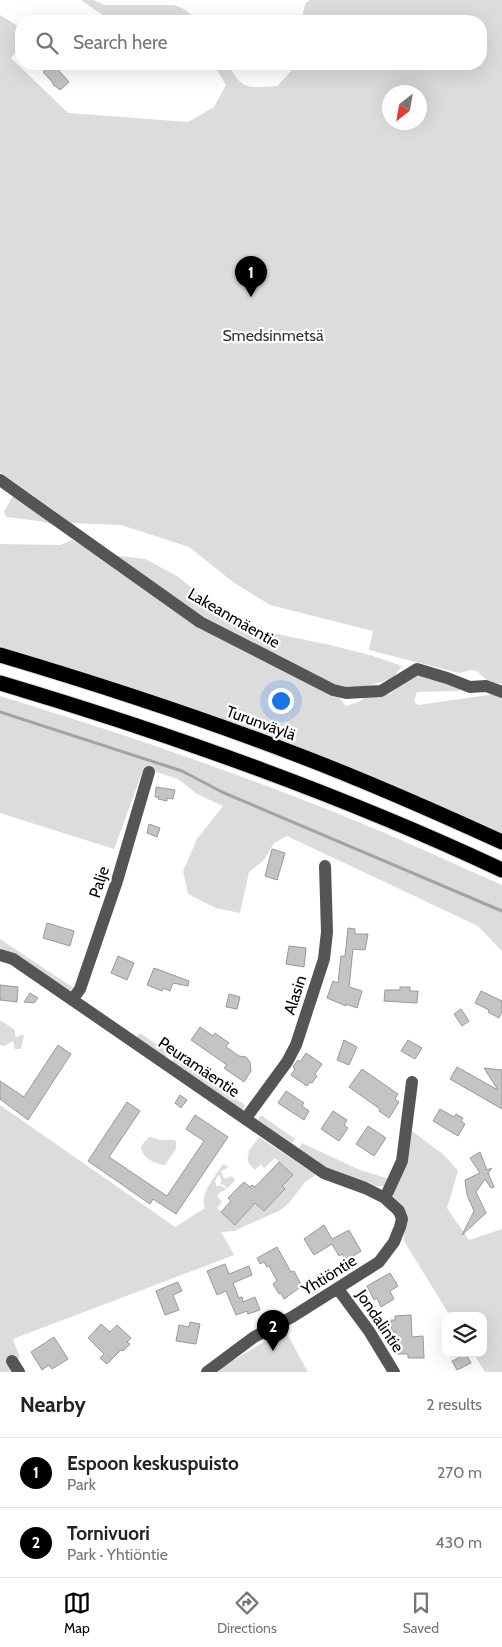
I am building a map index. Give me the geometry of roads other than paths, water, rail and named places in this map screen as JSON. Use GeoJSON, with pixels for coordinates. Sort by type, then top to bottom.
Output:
{"type":"FeatureCollection","features":[{"type":"Feature","properties":{"kind":"highway","name":"Turunväylä"},"geometry":{"type":"LineString","coordinates":[[0,655],[146,701],[291,752],[418,804],[502,842]]}},
{"type":"Feature","properties":{"kind":"highway"},"geometry":{"type":"LineString","coordinates":[[0,683],[138,726],[272,773],[411,829],[502,870]]}},
{"type":"Feature","properties":{"kind":"street","name":"Lakeanmäentie"},"geometry":{"type":"LineString","coordinates":[[0,480],[200,622],[333,690],[346,693],[381,691],[417,669],[470,687],[486,686],[502,692]]}},
{"type":"Feature","properties":{"kind":"street","name":"Palje"},"geometry":{"type":"LineString","coordinates":[[72,1000],[80,989],[114,890],[149,772]]}},
{"type":"Feature","properties":{"kind":"street","name":"Alasin"},"geometry":{"type":"LineString","coordinates":[[246,1118],[287,1062],[296,1045],[324,959],[327,932],[325,866]]}},
{"type":"Feature","properties":{"kind":"street","name":"Peuramäentie"},"geometry":{"type":"LineString","coordinates":[[0,955],[13,960],[324,1173],[365,1188],[385,1198]]}},
{"type":"Feature","properties":{"kind":"street"},"geometry":{"type":"LineString","coordinates":[[385,1198],[402,1160],[412,1082]]}},
{"type":"Feature","properties":{"kind":"street","name":"Yhtiöntie"},"geometry":{"type":"LineString","coordinates":[[206,1372],[254,1337],[292,1317],[379,1262],[394,1242],[402,1219],[399,1210],[385,1198]]}},
{"type":"Feature","properties":{"kind":"street","name":"Jondalintie"},"geometry":{"type":"LineString","coordinates":[[338,1289],[370,1331],[394,1372]]}},
{"type":"Feature","properties":{"kind":"waterway"},"geometry":{"type":"LineString","coordinates":[[0,712],[182,771],[222,792],[502,911]]}},
{"type":"Feature","properties":{"kind":"place","name":"Espoon keskuspuisto"},"geometry":{"type":"Point","coordinates":[251,297]}},
{"type":"Feature","properties":{"kind":"place","name":"Tornivuori"},"geometry":{"type":"Point","coordinates":[273,1351]}},
{"type":"Feature","properties":{"kind":"park label","name":"Smedsinmetsä"},"geometry":{"type":"Point","coordinates":[273,335]}}]}
